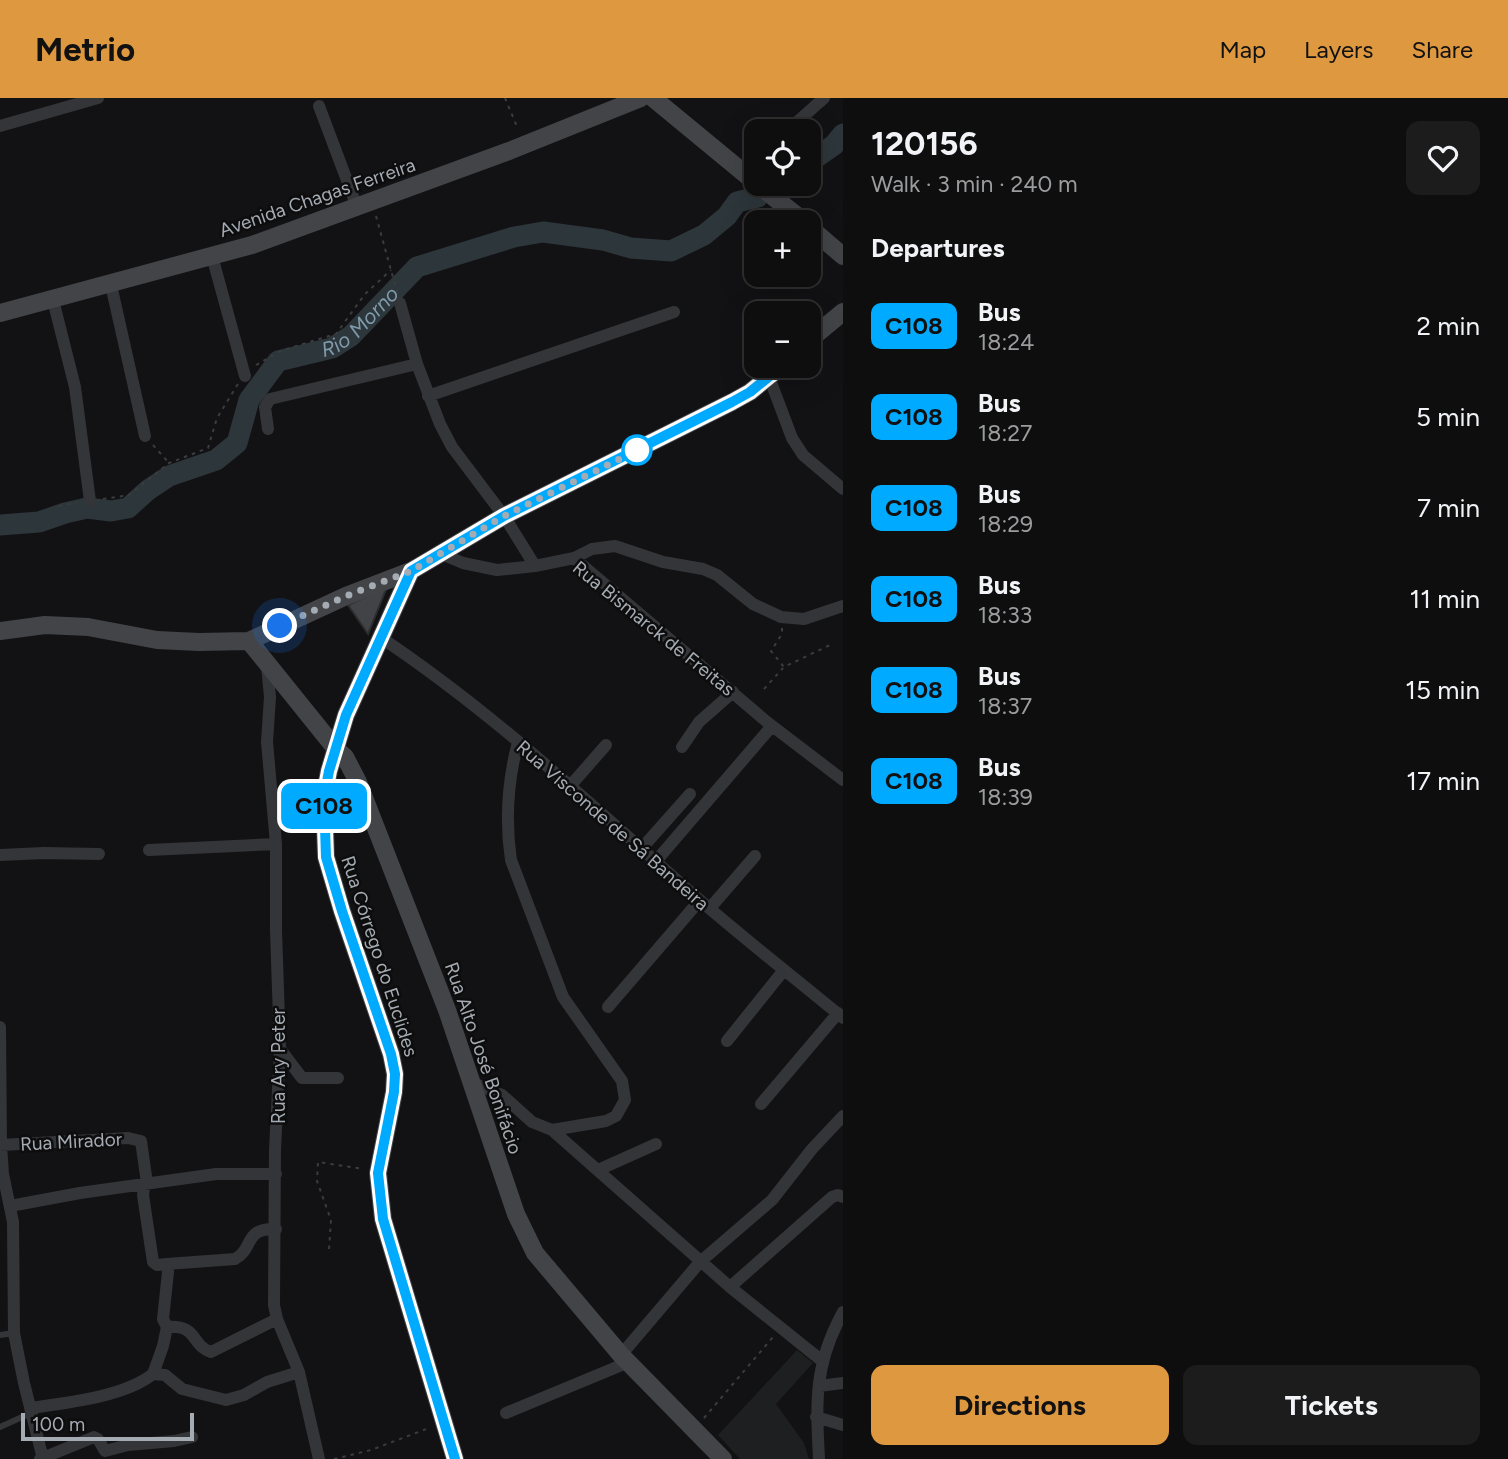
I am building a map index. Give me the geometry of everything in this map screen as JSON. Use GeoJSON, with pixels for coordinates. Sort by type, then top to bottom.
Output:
{"type":"FeatureCollection","features":[{"type":"Feature","properties":{"kind":"main road","name":"Avenida Chagas Ferreira"},"geometry":{"type":"LineString","coordinates":[[0,313],[54,303],[252,245],[525,145],[641,98]]}},
{"type":"Feature","properties":{"kind":"main road"},"geometry":{"type":"LineString","coordinates":[[653,98],[744,172]]}},
{"type":"Feature","properties":{"kind":"main road"},"geometry":{"type":"LineString","coordinates":[[773,196],[790,210]]}},
{"type":"Feature","properties":{"kind":"main road"},"geometry":{"type":"LineString","coordinates":[[821,236],[843,256]]}},
{"type":"Feature","properties":{"kind":"main road"},"geometry":{"type":"LineString","coordinates":[[821,330],[843,312]]}},
{"type":"Feature","properties":{"kind":"main road"},"geometry":{"type":"LineString","coordinates":[[0,631],[46,625],[88,627],[157,640],[249,641],[346,596],[411,571],[504,516],[690,425],[750,392],[767,378]]}},
{"type":"Feature","properties":{"kind":"main road","name":"Rua Córrego do Euclides"},"geometry":{"type":"LineString","coordinates":[[411,571],[346,715],[324,797],[326,857],[391,1054],[395,1074],[379,1170],[383,1219],[456,1459]]}},
{"type":"Feature","properties":{"kind":"main road","name":"Rua Alto José Bonifácio"},"geometry":{"type":"LineString","coordinates":[[249,641],[345,757],[366,801],[443,999],[516,1214],[536,1253],[624,1359],[723,1459]]}},
{"type":"Feature","properties":{"kind":"street"},"geometry":{"type":"LineString","coordinates":[[0,126],[97,98]]}},
{"type":"Feature","properties":{"kind":"street"},"geometry":{"type":"LineString","coordinates":[[800,119],[824,98]]}},
{"type":"Feature","properties":{"kind":"street"},"geometry":{"type":"LineString","coordinates":[[319,106],[364,204]]}},
{"type":"Feature","properties":{"kind":"street"},"geometry":{"type":"LineString","coordinates":[[212,256],[245,376]]}},
{"type":"Feature","properties":{"kind":"street"},"geometry":{"type":"LineString","coordinates":[[111,285],[145,436]]}},
{"type":"Feature","properties":{"kind":"street"},"geometry":{"type":"LineString","coordinates":[[54,303],[75,387],[90,501]]}},
{"type":"Feature","properties":{"kind":"street"},"geometry":{"type":"LineString","coordinates":[[400,303],[428,396],[452,447],[504,516],[535,566]]}},
{"type":"Feature","properties":{"kind":"street"},"geometry":{"type":"LineString","coordinates":[[428,396],[674,312]]}},
{"type":"Feature","properties":{"kind":"street"},"geometry":{"type":"LineString","coordinates":[[268,429],[265,407],[270,399],[417,364]]}},
{"type":"Feature","properties":{"kind":"street"},"geometry":{"type":"LineString","coordinates":[[778,378],[792,438],[803,455],[843,489]]}},
{"type":"Feature","properties":{"kind":"street"},"geometry":{"type":"LineString","coordinates":[[574,558],[607,545],[663,562],[704,569],[717,575],[753,604],[781,617],[804,619],[843,606]]}},
{"type":"Feature","properties":{"kind":"street","name":"Rua Bismarck de Freitas"},"geometry":{"type":"LineString","coordinates":[[439,553],[463,563],[497,570],[574,558],[772,726],[843,780]]}},
{"type":"Feature","properties":{"kind":"street","name":"Rua Visconde de Sá Bandeira"},"geometry":{"type":"LineString","coordinates":[[380,637],[418,663],[518,742],[705,904],[840,1015]]}},
{"type":"Feature","properties":{"kind":"street","name":"Rua Ary Peter"},"geometry":{"type":"LineString","coordinates":[[267,666],[270,697],[267,742],[276,844],[280,1049],[274,1305],[299,1372],[318,1459]]}},
{"type":"Feature","properties":{"kind":"street"},"geometry":{"type":"LineString","coordinates":[[682,747],[699,722],[733,692]]}},
{"type":"Feature","properties":{"kind":"street"},"geometry":{"type":"LineString","coordinates":[[656,861],[772,726]]}},
{"type":"Feature","properties":{"kind":"street"},"geometry":{"type":"LineString","coordinates":[[518,742],[510,773],[508,838],[511,860],[563,997],[622,1081],[625,1091],[622,1109],[616,1116],[606,1121],[552,1130]]}},
{"type":"Feature","properties":{"kind":"street"},"geometry":{"type":"LineString","coordinates":[[570,785],[606,745]]}},
{"type":"Feature","properties":{"kind":"street"},"geometry":{"type":"LineString","coordinates":[[642,848],[690,794]]}},
{"type":"Feature","properties":{"kind":"street"},"geometry":{"type":"LineString","coordinates":[[149,850],[276,844]]}},
{"type":"Feature","properties":{"kind":"street"},"geometry":{"type":"LineString","coordinates":[[0,855],[99,854]]}},
{"type":"Feature","properties":{"kind":"street"},"geometry":{"type":"LineString","coordinates":[[608,1007],[705,904],[755,856]]}},
{"type":"Feature","properties":{"kind":"street"},"geometry":{"type":"LineString","coordinates":[[727,1041],[784,970]]}},
{"type":"Feature","properties":{"kind":"street"},"geometry":{"type":"LineString","coordinates":[[761,1104],[840,1015]]}},
{"type":"Feature","properties":{"kind":"street"},"geometry":{"type":"LineString","coordinates":[[0,1027],[1,1145],[3,1174],[13,1222],[14,1333],[42,1459],[94,1437],[98,1438],[105,1451],[128,1445],[192,1437]]}},
{"type":"Feature","properties":{"kind":"street"},"geometry":{"type":"LineString","coordinates":[[280,1049],[302,1078],[338,1079]]}},
{"type":"Feature","properties":{"kind":"street"},"geometry":{"type":"LineString","coordinates":[[471,1082],[502,1095],[532,1122],[552,1130],[700,1262],[821,1360]]}},
{"type":"Feature","properties":{"kind":"street"},"geometry":{"type":"LineString","coordinates":[[506,1413],[624,1359],[700,1262],[772,1200],[843,1116]]}},
{"type":"Feature","properties":{"kind":"street","name":"Rua Mirador"},"geometry":{"type":"LineString","coordinates":[[1,1145],[137,1139],[142,1142],[148,1184],[144,1187],[144,1195],[153,1262],[157,1265],[167,1264]]}},
{"type":"Feature","properties":{"kind":"street"},"geometry":{"type":"LineString","coordinates":[[598,1170],[656,1144]]}},
{"type":"Feature","properties":{"kind":"street"},"geometry":{"type":"LineString","coordinates":[[10,1206],[216,1174],[276,1174]]}},
{"type":"Feature","properties":{"kind":"street"},"geometry":{"type":"LineString","coordinates":[[730,1287],[832,1197],[843,1197]]}},
{"type":"Feature","properties":{"kind":"street"},"geometry":{"type":"LineString","coordinates":[[153,1374],[167,1328],[163,1320],[167,1264],[235,1259],[241,1256],[256,1232],[261,1229],[276,1229]]}},
{"type":"Feature","properties":{"kind":"street"},"geometry":{"type":"LineString","coordinates":[[819,1459],[816,1417],[821,1360],[843,1312]]}},
{"type":"Feature","properties":{"kind":"street"},"geometry":{"type":"LineString","coordinates":[[167,1328],[187,1330],[201,1347],[211,1352],[277,1319]]}},
{"type":"Feature","properties":{"kind":"street"},"geometry":{"type":"LineString","coordinates":[[31,1410],[95,1397],[131,1385],[153,1374],[165,1375],[182,1389],[226,1400],[267,1382],[299,1372]]}},
{"type":"Feature","properties":{"kind":"street"},"geometry":{"type":"LineString","coordinates":[[819,1386],[843,1383]]}},
{"type":"Feature","properties":{"kind":"street"},"geometry":{"type":"LineString","coordinates":[[816,1417],[843,1425]]}},
{"type":"Feature","properties":{"kind":"lane"},"geometry":{"type":"LineString","coordinates":[[0,1335],[14,1333]]}},
{"type":"Feature","properties":{"kind":"lane"},"geometry":{"type":"LineString","coordinates":[[0,1427],[31,1410]]}},
{"type":"Feature","properties":{"kind":"path"},"geometry":{"type":"LineString","coordinates":[[505,98],[525,145]]}},
{"type":"Feature","properties":{"kind":"path"},"geometry":{"type":"LineString","coordinates":[[364,204],[391,270],[400,303]]}},
{"type":"Feature","properties":{"kind":"path"},"geometry":{"type":"LineString","coordinates":[[59,506],[129,495],[169,463],[208,448],[217,418],[255,365],[283,350],[337,334],[365,294],[391,270]]}},
{"type":"Feature","properties":{"kind":"path"},"geometry":{"type":"LineString","coordinates":[[145,436],[169,463]]}},
{"type":"Feature","properties":{"kind":"path"},"geometry":{"type":"LineString","coordinates":[[781,617],[782,634],[771,651],[784,667]]}},
{"type":"Feature","properties":{"kind":"path"},"geometry":{"type":"LineString","coordinates":[[764,690],[784,667],[830,645]]}},
{"type":"Feature","properties":{"kind":"path"},"geometry":{"type":"LineString","coordinates":[[329,1249],[331,1220],[317,1181],[318,1162],[379,1170]]}},
{"type":"Feature","properties":{"kind":"path"},"geometry":{"type":"LineString","coordinates":[[694,1429],[780,1328]]}},
{"type":"Feature","properties":{"kind":"path"},"geometry":{"type":"LineString","coordinates":[[334,1459],[371,1450],[445,1422]]}},
{"type":"Feature","properties":{"kind":"shaded area"},"geometry":{"type":"Polygon","coordinates":[[[797,1350],[813,1363],[776,1404],[804,1443],[809,1459],[740,1459],[718,1435],[797,1350]]]}},
{"type":"Feature","properties":{"kind":"building"},"geometry":{"type":"Polygon","coordinates":[[[387,587],[368,634],[348,605],[387,587]]]}},
{"type":"Feature","properties":{"kind":"waterway","name":"Rio Morno"},"geometry":{"type":"LineString","coordinates":[[821,154],[843,134]]}},
{"type":"Feature","properties":{"kind":"waterway","name":"Rio Morno"},"geometry":{"type":"LineString","coordinates":[[0,525],[39,522],[87,508],[111,511],[128,508],[169,476],[216,460],[237,443],[249,400],[278,361],[332,348],[351,336],[417,267],[514,237],[543,232],[603,240],[631,248],[671,251],[704,235],[727,216],[737,202],[758,197]]}},
{"type":"Feature","properties":{"kind":"bus line","name":"C108"},"geometry":{"type":"LineString","coordinates":[[455,1459],[383,1219],[378,1173],[395,1074],[391,1054],[326,857],[324,797],[329,771],[346,715],[411,571],[504,516],[690,425],[750,392],[768,378]]}},
{"type":"Feature","properties":{"kind":"route"},"geometry":{"type":"LineString","coordinates":[[280,626],[346,596],[411,571],[504,516],[644,447],[637,450]]}}]}
